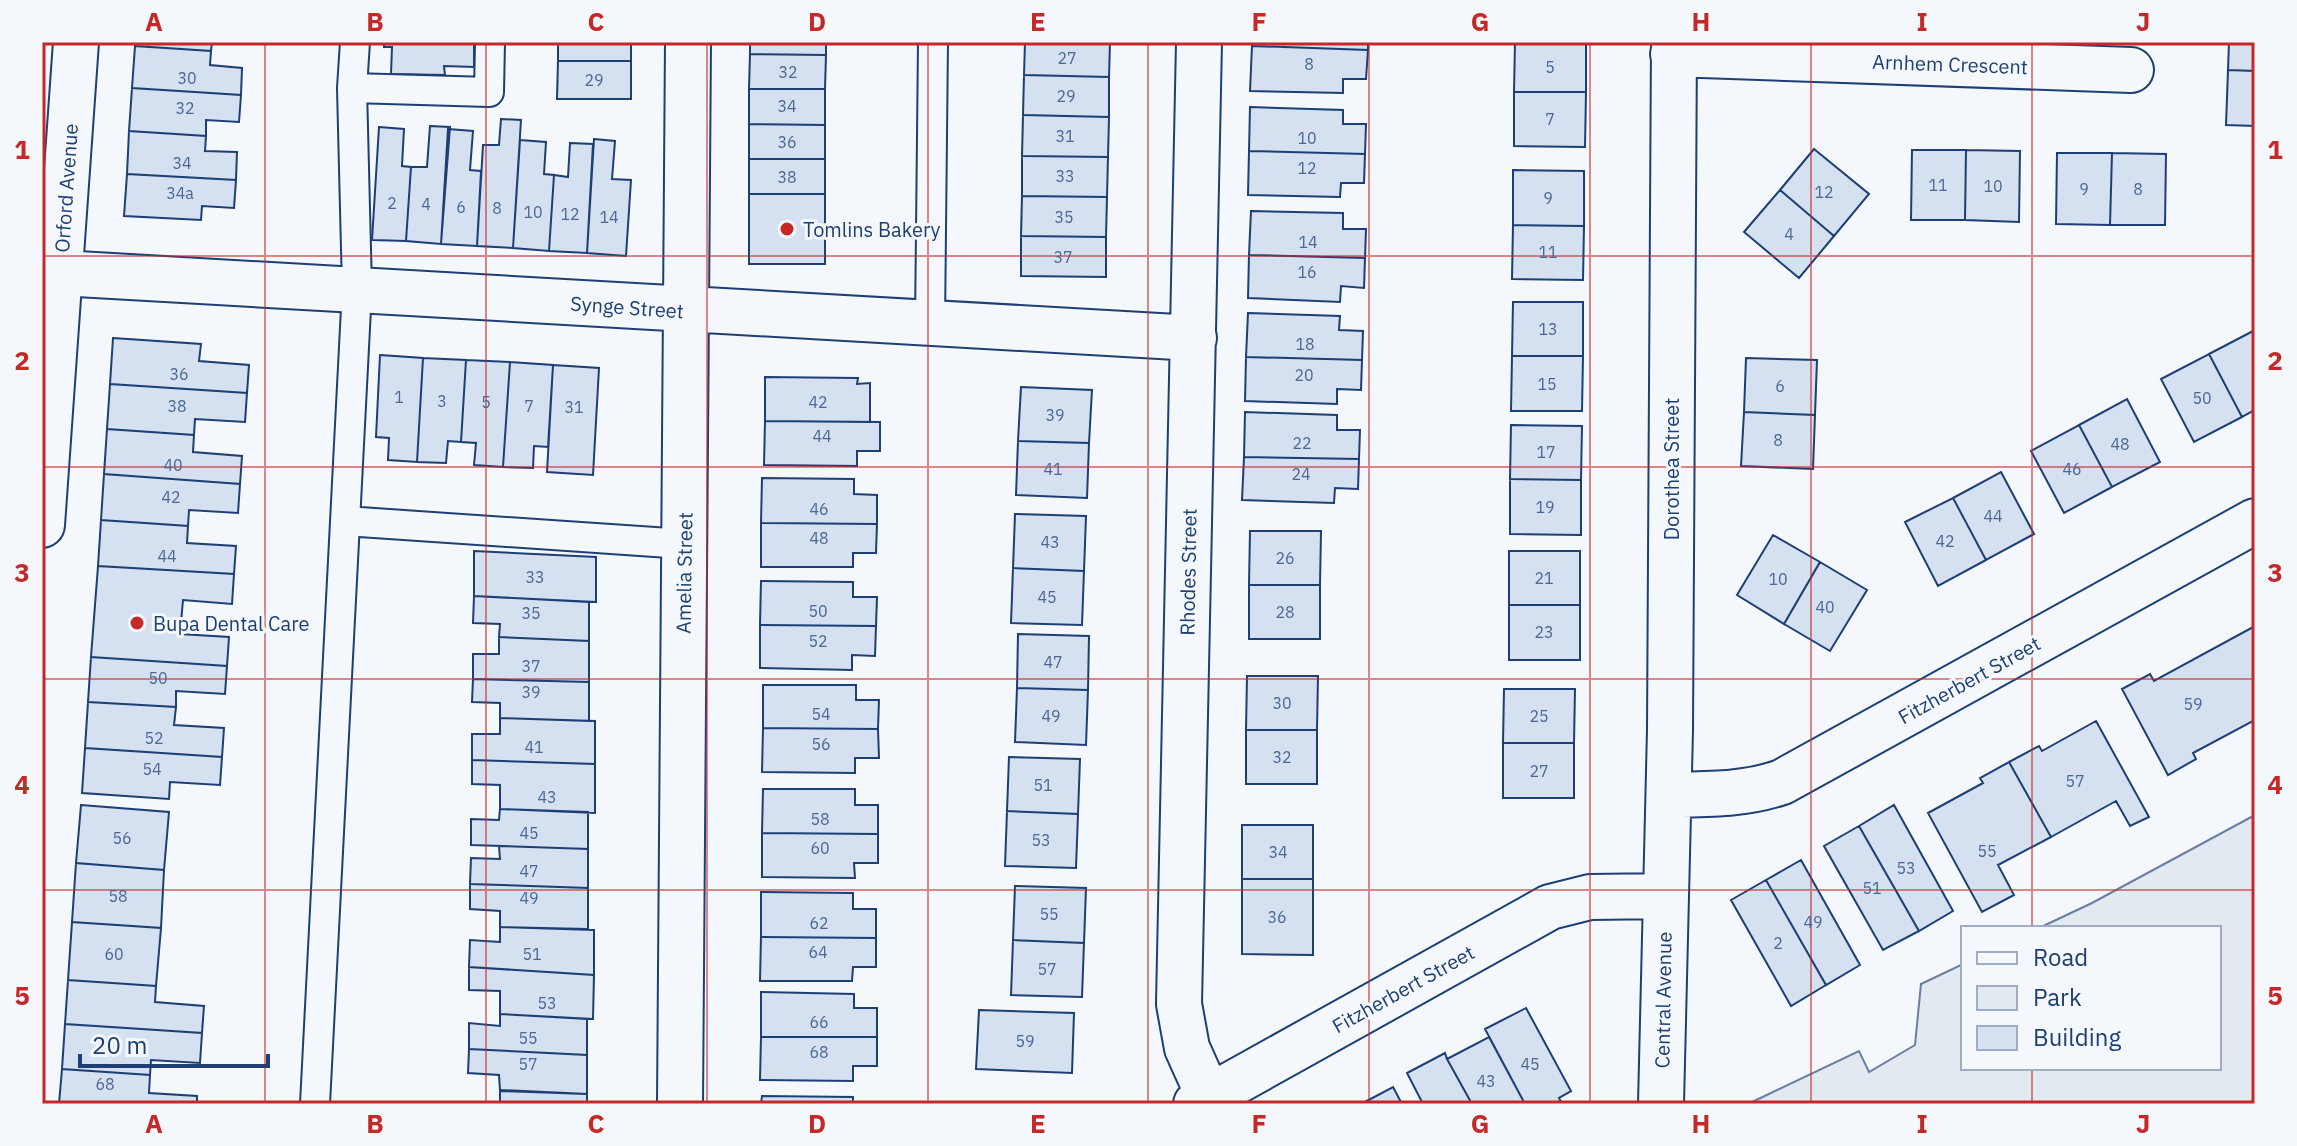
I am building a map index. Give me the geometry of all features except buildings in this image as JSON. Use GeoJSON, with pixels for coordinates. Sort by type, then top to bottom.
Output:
{"type":"FeatureCollection","features":[{"type":"Feature","properties":{"kind":"street","name":"Orford Avenue"},"geometry":{"type":"LineString","coordinates":[[42,525],[76,42]]}},
{"type":"Feature","properties":{"kind":"street","name":"Amelia Street"},"geometry":{"type":"LineString","coordinates":[[680,1104],[688,42]]}},
{"type":"Feature","properties":{"kind":"street","name":"Rhodes Street"},"geometry":{"type":"LineString","coordinates":[[1199,42],[1179,1004],[1187,1048],[1202,1100]]}},
{"type":"Feature","properties":{"kind":"street","name":"Arnhem Crescent"},"geometry":{"type":"LineString","coordinates":[[1674,48],[2131,70]]}},
{"type":"Feature","properties":{"kind":"street","name":"Dorothea Street"},"geometry":{"type":"LineString","coordinates":[[1665,896],[1669,795],[1674,48]]}},
{"type":"Feature","properties":{"kind":"street","name":"Synge Street"},"geometry":{"type":"LineString","coordinates":[[60,273],[1194,338]]}},
{"type":"Feature","properties":{"kind":"street","name":"Fitzherbert Street"},"geometry":{"type":"LineString","coordinates":[[1669,795],[1741,792],[1782,782],[2255,521]]}},
{"type":"Feature","properties":{"kind":"street","name":"Fitzherbert Street"},"geometry":{"type":"LineString","coordinates":[[1202,1100],[1550,907],[1590,897],[1665,896]]}},
{"type":"Feature","properties":{"kind":"street","name":"Central Avenue"},"geometry":{"type":"LineString","coordinates":[[1661,1104],[1665,896]]}},
{"type":"Feature","properties":{"kind":"lane"},"geometry":{"type":"LineString","coordinates":[[315,1104],[357,289],[352,88],[355,42]]}},
{"type":"Feature","properties":{"kind":"lane"},"geometry":{"type":"LineString","coordinates":[[352,88],[489,92],[490,42]]}},
{"type":"Feature","properties":{"kind":"lane"},"geometry":{"type":"LineString","coordinates":[[930,324],[933,42]]}},
{"type":"Feature","properties":{"kind":"lane"},"geometry":{"type":"LineString","coordinates":[[345,521],[684,544]]}},
{"type":"Feature","properties":{"kind":"green space"},"geometry":{"type":"Polygon","coordinates":[[[2255,815],[2255,1104],[1748,1104],[1859,1051],[1869,1072],[1915,1045],[1921,984],[1961,965],[1961,1070],[2221,1070],[2221,926],[2043,926],[2255,815]]]}},
{"type":"Feature","properties":{"kind":"place","name":"Tomlins Bakery"},"geometry":{"type":"Point","coordinates":[787,229]}},
{"type":"Feature","properties":{"kind":"place","name":"Bupa Dental Care"},"geometry":{"type":"Point","coordinates":[137,623]}}]}
